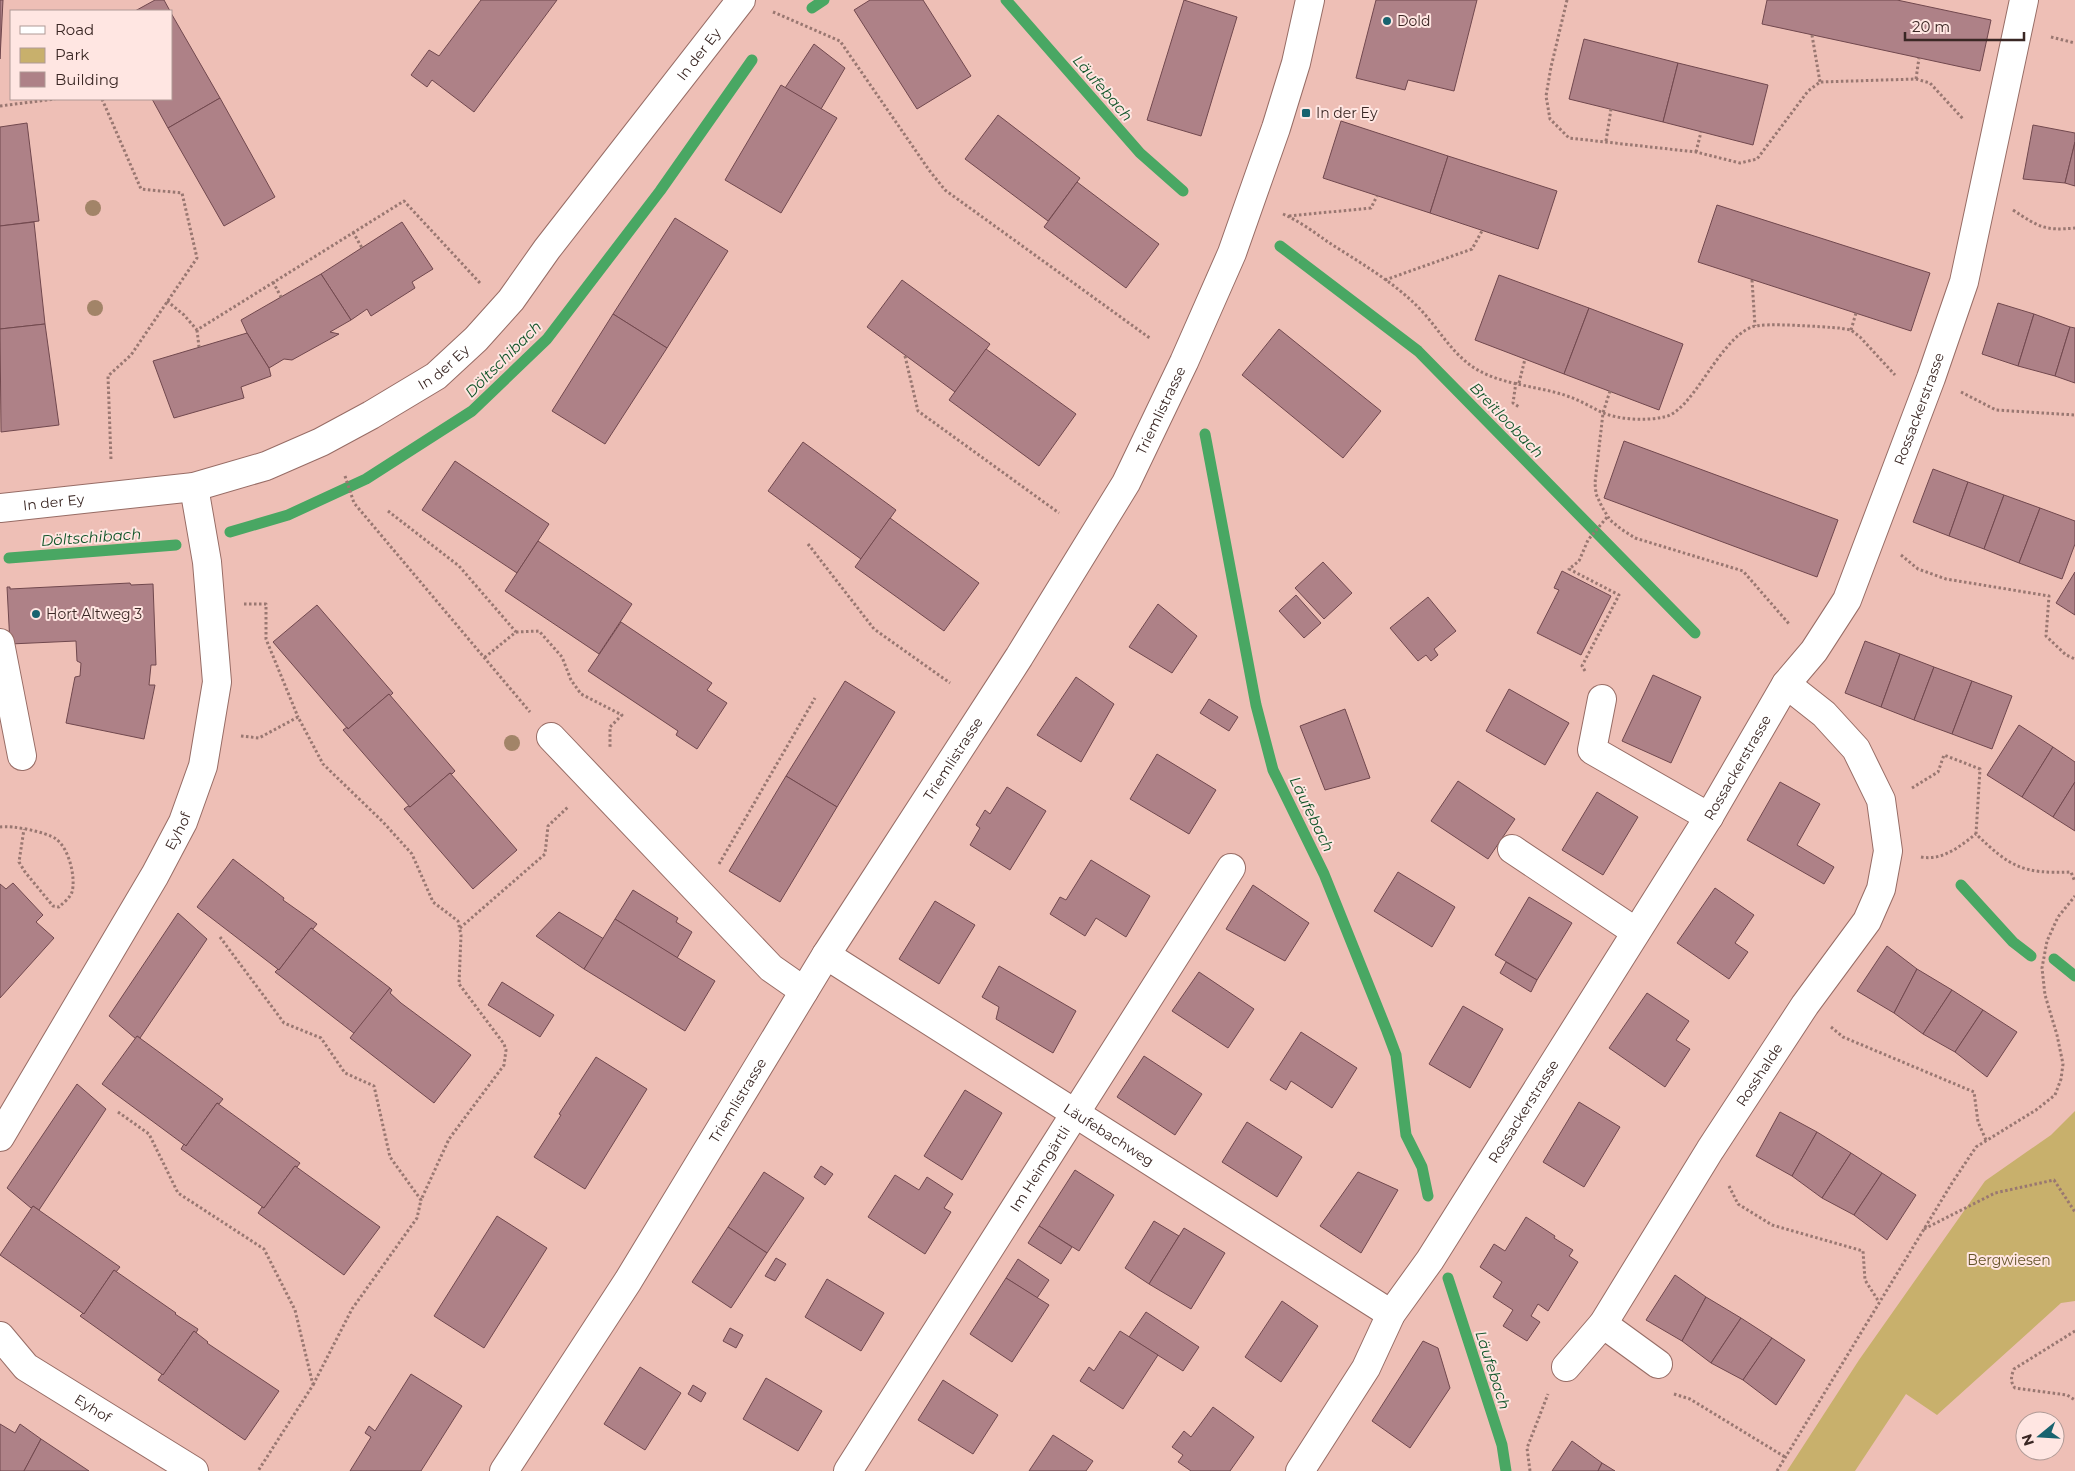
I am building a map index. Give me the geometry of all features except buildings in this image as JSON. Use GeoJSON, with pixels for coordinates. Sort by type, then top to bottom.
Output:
{"type":"FeatureCollection","features":[{"type":"Feature","properties":{"kind":"street","name":"In der Ey"},"geometry":{"type":"LineString","coordinates":[[0,508],[194,486],[266,466],[321,442],[436,376],[476,339],[512,300],[553,242],[741,0]]}},
{"type":"Feature","properties":{"kind":"street","name":"Triemlistrasse"},"geometry":{"type":"LineString","coordinates":[[504,1471],[628,1281],[826,955],[1019,657],[1126,483],[1184,362],[1232,253],[1276,128],[1296,63],[1310,0]]}},
{"type":"Feature","properties":{"kind":"street","name":"Rossackerstrasse"},"geometry":{"type":"LineString","coordinates":[[1300,1471],[1366,1368],[1391,1314],[1430,1260],[1636,932],[1708,817],[1786,684],[1814,651],[1847,600],[1927,389],[1964,282],[2024,0]]}},
{"type":"Feature","properties":{"kind":"street","name":"Eyhof"},"geometry":{"type":"LineString","coordinates":[[0,1136],[155,876],[183,822],[203,766],[218,682],[207,562],[194,486]]}},
{"type":"Feature","properties":{"kind":"street"},"geometry":{"type":"LineString","coordinates":[[0,642],[22,756]]}},
{"type":"Feature","properties":{"kind":"street","name":"Rosshalde"},"geometry":{"type":"LineString","coordinates":[[1566,1366],[1603,1324],[1710,1150],[1805,1005],[1867,921],[1881,889],[1888,851],[1881,800],[1856,749],[1824,714],[1786,684]]}},
{"type":"Feature","properties":{"kind":"street"},"geometry":{"type":"LineString","coordinates":[[1602,699],[1592,750],[1708,817]]}},
{"type":"Feature","properties":{"kind":"street"},"geometry":{"type":"LineString","coordinates":[[551,738],[771,968],[804,991]]}},
{"type":"Feature","properties":{"kind":"street"},"geometry":{"type":"LineString","coordinates":[[1512,849],[1636,932]]}},
{"type":"Feature","properties":{"kind":"street","name":"Im Heimgärtli"},"geometry":{"type":"LineString","coordinates":[[848,1471],[1230,868]]}},
{"type":"Feature","properties":{"kind":"street","name":"Läufebachweg"},"geometry":{"type":"LineString","coordinates":[[826,955],[1074,1115],[1391,1314]]}},
{"type":"Feature","properties":{"kind":"street"},"geometry":{"type":"LineString","coordinates":[[1603,1324],[1658,1364]]}},
{"type":"Feature","properties":{"kind":"street","name":"Eyhof"},"geometry":{"type":"LineString","coordinates":[[0,1336],[26,1367],[194,1471]]}},
{"type":"Feature","properties":{"kind":"path"},"geometry":{"type":"LineString","coordinates":[[1567,0],[1546,96],[1550,119],[1570,138],[1606,140],[1696,152],[1740,163],[1757,159],[1808,91],[1820,82],[1916,79],[1930,83],[1974,131],[1995,135]]}},
{"type":"Feature","properties":{"kind":"path"},"geometry":{"type":"LineString","coordinates":[[770,11],[840,40],[929,170],[945,190],[1151,339]]}},
{"type":"Feature","properties":{"kind":"path"},"geometry":{"type":"LineString","coordinates":[[1812,35],[1820,82]]}},
{"type":"Feature","properties":{"kind":"path"},"geometry":{"type":"LineString","coordinates":[[1916,79],[1919,58]]}},
{"type":"Feature","properties":{"kind":"path"},"geometry":{"type":"LineString","coordinates":[[0,106],[47,100]]}},
{"type":"Feature","properties":{"kind":"path"},"geometry":{"type":"LineString","coordinates":[[102,100],[141,189],[182,193],[197,258],[131,355],[108,376],[111,461]]}},
{"type":"Feature","properties":{"kind":"path"},"geometry":{"type":"LineString","coordinates":[[1606,140],[1611,109]]}},
{"type":"Feature","properties":{"kind":"path"},"geometry":{"type":"LineString","coordinates":[[1696,152],[1701,132]]}},
{"type":"Feature","properties":{"kind":"path"},"geometry":{"type":"LineString","coordinates":[[1289,216],[1371,208],[1377,196]]}},
{"type":"Feature","properties":{"kind":"path"},"geometry":{"type":"LineString","coordinates":[[197,330],[404,202],[480,284]]}},
{"type":"Feature","properties":{"kind":"path"},"geometry":{"type":"LineString","coordinates":[[1981,204],[2013,210],[2028,222],[2044,228],[2075,228]]}},
{"type":"Feature","properties":{"kind":"path"},"geometry":{"type":"LineString","coordinates":[[1276,210],[1289,216],[1385,280],[1419,308],[1457,353],[1470,365],[1497,378],[1556,391],[1579,400],[1603,413],[1630,418],[1667,417],[1686,401],[1730,342],[1740,332],[1755,326],[1851,330],[1905,386],[1927,389],[1996,410],[2075,415]]}},
{"type":"Feature","properties":{"kind":"path"},"geometry":{"type":"LineString","coordinates":[[1385,280],[1472,249],[1482,231]]}},
{"type":"Feature","properties":{"kind":"path"},"geometry":{"type":"LineString","coordinates":[[353,232],[362,248]]}},
{"type":"Feature","properties":{"kind":"path"},"geometry":{"type":"LineString","coordinates":[[1752,280],[1755,326]]}},
{"type":"Feature","properties":{"kind":"path"},"geometry":{"type":"LineString","coordinates":[[273,282],[281,297]]}},
{"type":"Feature","properties":{"kind":"path"},"geometry":{"type":"LineString","coordinates":[[167,302],[184,315],[197,330],[198,347]]}},
{"type":"Feature","properties":{"kind":"path"},"geometry":{"type":"LineString","coordinates":[[1851,330],[1856,313]]}},
{"type":"Feature","properties":{"kind":"path"},"geometry":{"type":"LineString","coordinates":[[905,356],[918,411],[1059,514]]}},
{"type":"Feature","properties":{"kind":"path"},"geometry":{"type":"LineString","coordinates":[[1519,407],[1513,403],[1525,359]]}},
{"type":"Feature","properties":{"kind":"path"},"geometry":{"type":"LineString","coordinates":[[1610,392],[1603,413],[1595,483],[1596,494],[1608,516],[1621,529],[1635,538],[1743,571],[1814,651]]}},
{"type":"Feature","properties":{"kind":"path"},"geometry":{"type":"LineString","coordinates":[[345,478],[354,503],[551,738]]}},
{"type":"Feature","properties":{"kind":"path"},"geometry":{"type":"LineString","coordinates":[[388,511],[459,566],[516,632]]}},
{"type":"Feature","properties":{"kind":"path"},"geometry":{"type":"LineString","coordinates":[[1602,699],[1582,666],[1619,595],[1570,570],[1579,561],[1588,540],[1608,516]]}},
{"type":"Feature","properties":{"kind":"path"},"geometry":{"type":"LineString","coordinates":[[1873,530],[1918,569],[1946,579],[2049,596],[2046,636],[2066,655],[2075,659]]}},
{"type":"Feature","properties":{"kind":"path"},"geometry":{"type":"LineString","coordinates":[[808,544],[874,629],[950,682]]}},
{"type":"Feature","properties":{"kind":"path"},"geometry":{"type":"LineString","coordinates":[[210,605],[266,604],[266,639],[298,717],[323,764],[412,854],[433,902],[458,921],[460,928],[459,984],[504,1044],[506,1059],[504,1065],[449,1139],[421,1200],[417,1218],[352,1309],[314,1385],[258,1471]]}},
{"type":"Feature","properties":{"kind":"path"},"geometry":{"type":"LineString","coordinates":[[460,928],[545,854],[548,826],[593,782],[610,756],[610,727],[622,715],[581,694],[571,680],[562,657],[540,631],[516,632],[484,658]]}},
{"type":"Feature","properties":{"kind":"path"},"geometry":{"type":"LineString","coordinates":[[715,910],[724,896],[716,869],[816,698]]}},
{"type":"Feature","properties":{"kind":"path"},"geometry":{"type":"LineString","coordinates":[[208,733],[259,738],[298,717]]}},
{"type":"Feature","properties":{"kind":"path"},"geometry":{"type":"LineString","coordinates":[[1881,800],[1913,788],[1938,772],[1944,755],[1980,769],[1976,834],[1951,853],[1927,858],[1888,851]]}},
{"type":"Feature","properties":{"kind":"path"},"geometry":{"type":"LineString","coordinates":[[0,827],[8,826],[24,829],[56,839],[68,856],[74,882],[71,895],[59,907],[53,906],[24,872],[19,862],[24,829]]}},
{"type":"Feature","properties":{"kind":"path"},"geometry":{"type":"LineString","coordinates":[[1976,834],[1992,849],[2018,868],[2044,873],[2071,872],[2075,882]]}},
{"type":"Feature","properties":{"kind":"path"},"geometry":{"type":"LineString","coordinates":[[1777,1471],[1976,1146],[2036,1110],[2055,1095],[2061,1079],[2063,1064],[2057,1035],[2045,995],[2042,968],[2046,940],[2058,917],[2075,896]]}},
{"type":"Feature","properties":{"kind":"path"},"geometry":{"type":"LineString","coordinates":[[220,937],[284,1023],[321,1038],[345,1073],[374,1086],[390,1157],[421,1200]]}},
{"type":"Feature","properties":{"kind":"path"},"geometry":{"type":"LineString","coordinates":[[1843,1037],[1974,1092],[1978,1122],[1986,1140]]}},
{"type":"Feature","properties":{"kind":"path"},"geometry":{"type":"LineString","coordinates":[[118,1112],[149,1134],[178,1193],[264,1249],[295,1310],[314,1385]]}},
{"type":"Feature","properties":{"kind":"path"},"geometry":{"type":"LineString","coordinates":[[1710,1150],[1738,1204],[1772,1224],[1863,1251],[1865,1280],[1879,1302]]}},
{"type":"Feature","properties":{"kind":"path"},"geometry":{"type":"LineString","coordinates":[[1924,1230],[1994,1193],[2054,1180],[2075,1212]]}},
{"type":"Feature","properties":{"kind":"path"},"geometry":{"type":"LineString","coordinates":[[2075,1331],[2014,1369],[2012,1375],[2012,1384],[2015,1388],[2066,1395],[2075,1400]]}},
{"type":"Feature","properties":{"kind":"path"},"geometry":{"type":"LineString","coordinates":[[1658,1364],[1656,1382],[1667,1392],[1690,1399],[1785,1457]]}},
{"type":"Feature","properties":{"kind":"path"},"geometry":{"type":"LineString","coordinates":[[1530,1471],[1527,1448],[1533,1429],[1548,1394],[1566,1366]]}},
{"type":"Feature","properties":{"kind":"green space","name":"Bergwiesen"},"geometry":{"type":"Polygon","coordinates":[[[2075,1111],[2075,1301],[2061,1303],[1937,1415],[1906,1394],[1855,1471],[1787,1471],[1859,1360],[1985,1181],[2051,1135],[2075,1111]]]}},
{"type":"Feature","properties":{"kind":"waterway","name":"Döltschibach"},"geometry":{"type":"LineString","coordinates":[[812,8],[824,0]]}},
{"type":"Feature","properties":{"kind":"waterway","name":"Läufebach"},"geometry":{"type":"LineString","coordinates":[[1006,0],[1140,153],[1183,191]]}},
{"type":"Feature","properties":{"kind":"waterway","name":"Döltschibach"},"geometry":{"type":"LineString","coordinates":[[230,532],[288,515],[366,479],[472,411],[547,339],[660,191],[752,60]]}},
{"type":"Feature","properties":{"kind":"waterway","name":"Breitloobach"},"geometry":{"type":"LineString","coordinates":[[1280,246],[1418,351],[1695,633]]}},
{"type":"Feature","properties":{"kind":"waterway","name":"Läufebach"},"geometry":{"type":"LineString","coordinates":[[1205,434],[1256,705],[1273,770],[1324,874],[1396,1055],[1406,1135],[1422,1167],[1428,1196]]}},
{"type":"Feature","properties":{"kind":"waterway","name":"Döltschibach"},"geometry":{"type":"LineString","coordinates":[[9,558],[176,545]]}},
{"type":"Feature","properties":{"kind":"waterway","name":"Breitloobach"},"geometry":{"type":"LineString","coordinates":[[1961,885],[2013,942],[2031,956]]}},
{"type":"Feature","properties":{"kind":"waterway","name":"Breitloobach"},"geometry":{"type":"LineString","coordinates":[[2054,959],[2075,976]]}},
{"type":"Feature","properties":{"kind":"waterway","name":"Läufebach"},"geometry":{"type":"LineString","coordinates":[[1448,1278],[1502,1445],[1506,1471]]}},
{"type":"Feature","properties":{"kind":"place","name":"Dold"},"geometry":{"type":"Point","coordinates":[1387,21]}},
{"type":"Feature","properties":{"kind":"place","name":"In der Ey"},"geometry":{"type":"Point","coordinates":[1306,113]}},
{"type":"Feature","properties":{"kind":"place","name":"Hort Altweg 3"},"geometry":{"type":"Point","coordinates":[36,614]}}]}
